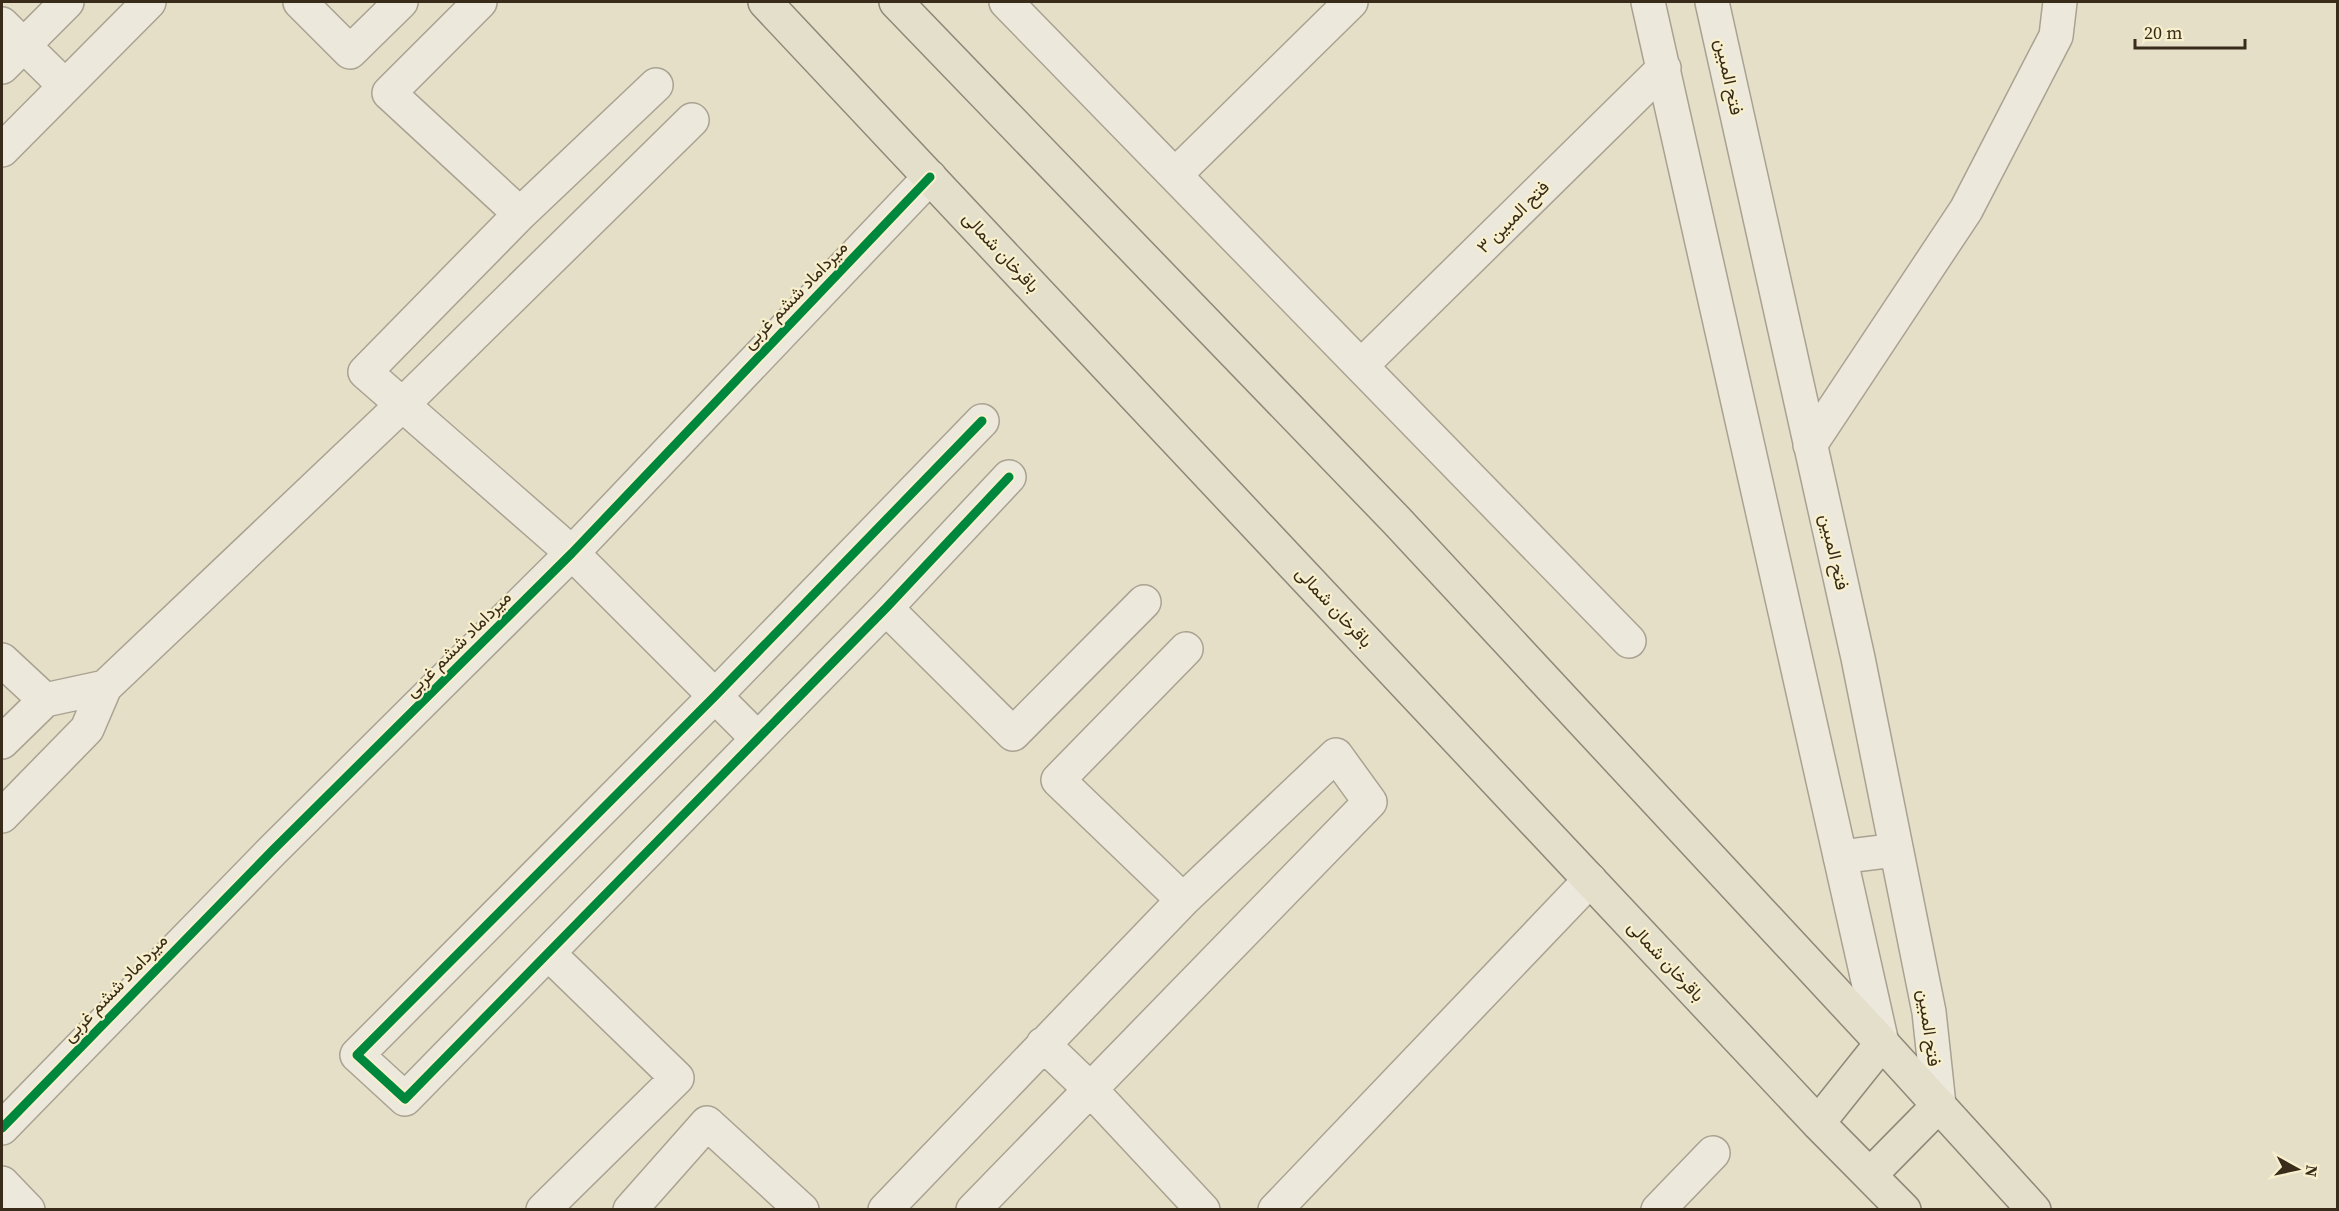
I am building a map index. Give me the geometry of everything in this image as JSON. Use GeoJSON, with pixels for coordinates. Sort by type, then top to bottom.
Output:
{"type":"FeatureCollection","features":[{"type":"Feature","properties":{"kind":"main road","name":"باقرخان شمالی"},"geometry":{"type":"LineString","coordinates":[[765,2],[1818,1123],[1904,1209]]}},
{"type":"Feature","properties":{"kind":"main road"},"geometry":{"type":"LineString","coordinates":[[896,2],[1397,521],[2034,1209]]}},
{"type":"Feature","properties":{"kind":"main road"},"geometry":{"type":"LineString","coordinates":[[1818,1123],[1882,1043]]}},
{"type":"Feature","properties":{"kind":"main road"},"geometry":{"type":"LineString","coordinates":[[1870,1175],[1940,1105]]}},
{"type":"Feature","properties":{"kind":"street"},"geometry":{"type":"LineString","coordinates":[[65,86],[9,46],[67,2]]}},
{"type":"Feature","properties":{"kind":"street"},"geometry":{"type":"LineString","coordinates":[[2,150],[149,2]]}},
{"type":"Feature","properties":{"kind":"street"},"geometry":{"type":"LineString","coordinates":[[300,2],[350,52],[401,2]]}},
{"type":"Feature","properties":{"kind":"street"},"geometry":{"type":"LineString","coordinates":[[480,2],[389,93],[520,214]]}},
{"type":"Feature","properties":{"kind":"street"},"geometry":{"type":"LineString","coordinates":[[1006,2],[1629,641]]}},
{"type":"Feature","properties":{"kind":"street"},"geometry":{"type":"LineString","coordinates":[[1175,175],[1351,2]]}},
{"type":"Feature","properties":{"kind":"street"},"geometry":{"type":"LineString","coordinates":[[1648,2],[1882,1043]]}},
{"type":"Feature","properties":{"kind":"street"},"geometry":{"type":"LineString","coordinates":[[1810,445],[1966,210],[2056,36],[2060,2]]}},
{"type":"Feature","properties":{"kind":"street","name":"فتح المبین"},"geometry":{"type":"LineString","coordinates":[[1717,4],[1810,445],[1858,658],[1929,1012],[1940,1105]]}},
{"type":"Feature","properties":{"kind":"street","name":"فتح المبین ۳"},"geometry":{"type":"LineString","coordinates":[[1361,366],[1664,68]]}},
{"type":"Feature","properties":{"kind":"street"},"geometry":{"type":"LineString","coordinates":[[656,85],[520,214],[365,372],[401,406],[572,553],[758,738]]}},
{"type":"Feature","properties":{"kind":"street"},"geometry":{"type":"LineString","coordinates":[[2,816],[87,729],[105,687],[401,406],[692,120]]}},
{"type":"Feature","properties":{"kind":"street","name":"میرداماد ششم غربی"},"geometry":{"type":"LineString","coordinates":[[2,1128],[272,851],[572,553],[930,177]]}},
{"type":"Feature","properties":{"kind":"street"},"geometry":{"type":"LineString","coordinates":[[982,421],[715,696],[357,1055],[405,1099],[886,608],[1009,477]]}},
{"type":"Feature","properties":{"kind":"street"},"geometry":{"type":"LineString","coordinates":[[886,608],[1013,734],[1144,602]]}},
{"type":"Feature","properties":{"kind":"street"},"geometry":{"type":"LineString","coordinates":[[1183,900],[1058,780],[1186,649]]}},
{"type":"Feature","properties":{"kind":"street"},"geometry":{"type":"LineString","coordinates":[[2,660],[45,700]]}},
{"type":"Feature","properties":{"kind":"street"},"geometry":{"type":"LineString","coordinates":[[2,742],[45,700],[105,687]]}},
{"type":"Feature","properties":{"kind":"street"},"geometry":{"type":"LineString","coordinates":[[885,1209],[1183,900],[1336,755],[1370,802],[973,1209]]}},
{"type":"Feature","properties":{"kind":"street"},"geometry":{"type":"LineString","coordinates":[[1840,857],[1896,850]]}},
{"type":"Feature","properties":{"kind":"street"},"geometry":{"type":"LineString","coordinates":[[1275,1209],[1590,880]]}},
{"type":"Feature","properties":{"kind":"street"},"geometry":{"type":"LineString","coordinates":[[543,1209],[677,1078],[548,954]]}},
{"type":"Feature","properties":{"kind":"street"},"geometry":{"type":"LineString","coordinates":[[1044,1044],[1091,1090],[1203,1209]]}},
{"type":"Feature","properties":{"kind":"street"},"geometry":{"type":"LineString","coordinates":[[630,1209],[707,1123],[802,1209]]}},
{"type":"Feature","properties":{"kind":"street"},"geometry":{"type":"LineString","coordinates":[[1658,1209],[1713,1153]]}},
{"type":"Feature","properties":{"kind":"street"},"geometry":{"type":"LineString","coordinates":[[2,1183],[28,1209]]}},
{"type":"Feature","properties":{"kind":"cycle path"},"geometry":{"type":"LineString","coordinates":[[2,1128],[272,851],[572,553],[930,177]]}},
{"type":"Feature","properties":{"kind":"cycle path"},"geometry":{"type":"LineString","coordinates":[[982,421],[715,696],[357,1055],[405,1099],[886,608],[1009,477]]}}]}
